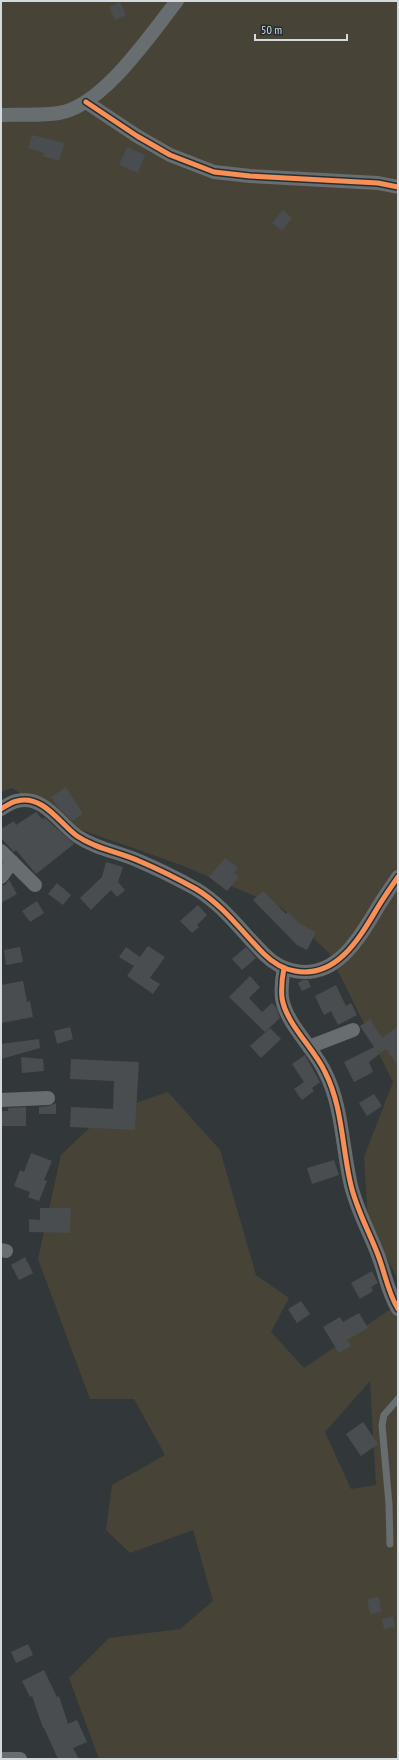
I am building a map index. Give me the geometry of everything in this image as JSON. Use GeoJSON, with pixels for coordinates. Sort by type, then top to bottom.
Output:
{"type":"FeatureCollection","features":[{"type":"Feature","properties":{"kind":"street"},"geometry":{"type":"LineString","coordinates":[[1,115],[60,113],[86,102],[111,83],[176,1]]}},
{"type":"Feature","properties":{"kind":"street"},"geometry":{"type":"LineString","coordinates":[[86,102],[137,136],[170,155],[214,172],[250,176],[378,183],[398,187]]}},
{"type":"Feature","properties":{"kind":"street"},"geometry":{"type":"LineString","coordinates":[[1,809],[17,801],[23,800],[37,803],[49,810],[76,835],[88,842],[138,860],[197,890],[223,911],[267,957],[284,968],[301,972],[316,971],[330,965],[344,955],[357,942],[398,877]]}},
{"type":"Feature","properties":{"kind":"street"},"geometry":{"type":"LineString","coordinates":[[1,851],[35,885]]}},
{"type":"Feature","properties":{"kind":"street"},"geometry":{"type":"LineString","coordinates":[[1,877],[12,862]]}},
{"type":"Feature","properties":{"kind":"street"},"geometry":{"type":"LineString","coordinates":[[284,968],[282,1000],[291,1018],[325,1072],[331,1087],[352,1192],[398,1310]]}},
{"type":"Feature","properties":{"kind":"street"},"geometry":{"type":"LineString","coordinates":[[309,1047],[353,1030]]}},
{"type":"Feature","properties":{"kind":"street"},"geometry":{"type":"LineString","coordinates":[[1,1100],[48,1098]]}},
{"type":"Feature","properties":{"kind":"street"},"geometry":{"type":"LineString","coordinates":[[4,1759],[20,1759]]}},
{"type":"Feature","properties":{"kind":"lane"},"geometry":{"type":"LineString","coordinates":[[390,1544],[390,1504],[382,1425],[384,1415],[398,1399]]}},
{"type":"Feature","properties":{"kind":"shaded area"},"geometry":{"type":"Polygon","coordinates":[[[1,1],[398,1],[398,1280],[368,1220],[364,1157],[393,1082],[329,953],[281,907],[181,865],[73,827],[12,788],[1,792],[1,1]]]}},
{"type":"Feature","properties":{"kind":"shaded area"},"geometry":{"type":"Polygon","coordinates":[[[168,1092],[220,1150],[256,1275],[289,1298],[271,1332],[304,1368],[398,1304],[398,1759],[99,1759],[69,1678],[109,1638],[180,1629],[213,1601],[193,1530],[130,1553],[106,1530],[112,1485],[165,1455],[134,1399],[90,1399],[38,1259],[61,1155],[104,1114],[168,1092]],[[370,1381],[325,1432],[351,1489],[376,1485],[370,1381]]]}},
{"type":"Feature","properties":{"kind":"building"},"geometry":{"type":"Polygon","coordinates":[[[120,2],[126,15],[115,20],[109,7],[120,2]]]}},
{"type":"Feature","properties":{"kind":"building"},"geometry":{"type":"Polygon","coordinates":[[[32,135],[65,143],[59,161],[43,156],[44,153],[28,148],[32,135]]]}},
{"type":"Feature","properties":{"kind":"building"},"geometry":{"type":"Polygon","coordinates":[[[127,147],[145,155],[138,173],[119,165],[127,147]]]}},
{"type":"Feature","properties":{"kind":"building"},"geometry":{"type":"Polygon","coordinates":[[[283,210],[292,218],[282,231],[272,223],[283,210]]]}},
{"type":"Feature","properties":{"kind":"building"},"geometry":{"type":"Polygon","coordinates":[[[66,787],[83,814],[72,821],[57,806],[51,797],[66,787]]]}},
{"type":"Feature","properties":{"kind":"building"},"geometry":{"type":"Polygon","coordinates":[[[36,812],[42,819],[45,818],[74,844],[36,874],[16,850],[14,852],[1,838],[1,829],[14,821],[16,825],[36,812]]]}},
{"type":"Feature","properties":{"kind":"building"},"geometry":{"type":"Polygon","coordinates":[[[225,858],[238,868],[234,873],[239,877],[227,891],[209,877],[225,858]]]}},
{"type":"Feature","properties":{"kind":"building"},"geometry":{"type":"Polygon","coordinates":[[[106,862],[123,867],[118,882],[125,890],[117,897],[111,890],[91,910],[80,898],[102,877],[106,862]]]}},
{"type":"Feature","properties":{"kind":"building"},"geometry":{"type":"Polygon","coordinates":[[[9,880],[17,894],[1,903],[1,885],[5,885],[9,880]]]}},
{"type":"Feature","properties":{"kind":"building"},"geometry":{"type":"Polygon","coordinates":[[[57,883],[71,895],[63,905],[48,894],[57,883]]]}},
{"type":"Feature","properties":{"kind":"building"},"geometry":{"type":"Polygon","coordinates":[[[263,891],[286,914],[288,912],[299,923],[316,932],[307,950],[297,945],[253,900],[263,891]]]}},
{"type":"Feature","properties":{"kind":"building"},"geometry":{"type":"Polygon","coordinates":[[[37,901],[44,913],[30,922],[22,911],[37,901]]]}},
{"type":"Feature","properties":{"kind":"building"},"geometry":{"type":"Polygon","coordinates":[[[198,905],[207,915],[197,925],[199,927],[192,933],[180,921],[198,905]]]}},
{"type":"Feature","properties":{"kind":"building"},"geometry":{"type":"Polygon","coordinates":[[[148,946],[165,957],[150,978],[160,984],[153,994],[127,976],[134,966],[119,957],[126,947],[140,957],[148,946]]]}},
{"type":"Feature","properties":{"kind":"building"},"geometry":{"type":"Polygon","coordinates":[[[20,947],[23,962],[6,965],[4,950],[20,947]]]}},
{"type":"Feature","properties":{"kind":"building"},"geometry":{"type":"Polygon","coordinates":[[[246,947],[256,958],[242,970],[232,959],[246,947]]]}},
{"type":"Feature","properties":{"kind":"building"},"geometry":{"type":"Polygon","coordinates":[[[250,976],[260,987],[249,998],[262,1012],[272,1003],[276,1007],[280,1018],[265,1032],[229,997],[250,976]]]}},
{"type":"Feature","properties":{"kind":"building"},"geometry":{"type":"Polygon","coordinates":[[[303,980],[308,980],[311,987],[302,991],[298,983],[303,980]]]}},
{"type":"Feature","properties":{"kind":"building"},"geometry":{"type":"Polygon","coordinates":[[[23,981],[27,1002],[30,1001],[33,1017],[1,1023],[1,985],[23,981]]]}},
{"type":"Feature","properties":{"kind":"building"},"geometry":{"type":"Polygon","coordinates":[[[336,985],[346,1006],[351,1003],[357,1015],[338,1025],[331,1011],[324,1015],[315,996],[336,985]]]}},
{"type":"Feature","properties":{"kind":"building"},"geometry":{"type":"Polygon","coordinates":[[[370,1019],[382,1038],[398,1026],[398,1066],[386,1049],[369,1062],[373,1072],[354,1082],[344,1062],[374,1047],[360,1026],[370,1019]]]}},
{"type":"Feature","properties":{"kind":"building"},"geometry":{"type":"Polygon","coordinates":[[[70,1027],[73,1039],[57,1044],[54,1031],[70,1027]]]}},
{"type":"Feature","properties":{"kind":"building"},"geometry":{"type":"Polygon","coordinates":[[[270,1028],[281,1039],[261,1058],[250,1046],[270,1028]]]}},
{"type":"Feature","properties":{"kind":"building"},"geometry":{"type":"Polygon","coordinates":[[[39,1039],[40,1048],[1,1059],[1,1044],[39,1039]]]}},
{"type":"Feature","properties":{"kind":"building"},"geometry":{"type":"Polygon","coordinates":[[[305,1055],[320,1082],[312,1088],[314,1091],[302,1100],[294,1089],[304,1082],[292,1064],[305,1055]]]}},
{"type":"Feature","properties":{"kind":"building"},"geometry":{"type":"Polygon","coordinates":[[[21,1057],[43,1059],[44,1071],[22,1073],[21,1057]]]}},
{"type":"Feature","properties":{"kind":"building"},"geometry":{"type":"Polygon","coordinates":[[[71,1059],[139,1062],[135,1130],[70,1127],[71,1107],[113,1109],[114,1081],[70,1079],[71,1059]]]}},
{"type":"Feature","properties":{"kind":"building"},"geometry":{"type":"Polygon","coordinates":[[[374,1094],[382,1106],[367,1116],[359,1103],[374,1094]]]}},
{"type":"Feature","properties":{"kind":"building"},"geometry":{"type":"Polygon","coordinates":[[[56,1103],[56,1114],[39,1114],[39,1107],[49,1106],[56,1103]]]}},
{"type":"Feature","properties":{"kind":"building"},"geometry":{"type":"Polygon","coordinates":[[[26,1107],[26,1126],[1,1126],[1,1111],[8,1111],[8,1108],[26,1107]]]}},
{"type":"Feature","properties":{"kind":"building"},"geometry":{"type":"Polygon","coordinates":[[[31,1153],[52,1161],[44,1180],[47,1181],[39,1201],[28,1197],[30,1192],[14,1186],[20,1170],[24,1172],[31,1153]]]}},
{"type":"Feature","properties":{"kind":"building"},"geometry":{"type":"Polygon","coordinates":[[[334,1160],[339,1175],[312,1184],[307,1168],[334,1160]]]}},
{"type":"Feature","properties":{"kind":"building"},"geometry":{"type":"Polygon","coordinates":[[[40,1208],[71,1208],[70,1233],[29,1232],[29,1219],[40,1220],[40,1208]]]}},
{"type":"Feature","properties":{"kind":"building"},"geometry":{"type":"Polygon","coordinates":[[[25,1257],[33,1273],[19,1280],[11,1265],[25,1257]]]}},
{"type":"Feature","properties":{"kind":"building"},"geometry":{"type":"Polygon","coordinates":[[[372,1271],[378,1283],[371,1287],[373,1291],[360,1299],[351,1283],[372,1271]]]}},
{"type":"Feature","properties":{"kind":"building"},"geometry":{"type":"Polygon","coordinates":[[[301,1301],[310,1314],[297,1323],[288,1309],[301,1301]]]}},
{"type":"Feature","properties":{"kind":"building"},"geometry":{"type":"Polygon","coordinates":[[[359,1313],[368,1328],[347,1340],[351,1346],[339,1353],[323,1327],[340,1317],[343,1322],[359,1313]]]}},
{"type":"Feature","properties":{"kind":"building"},"geometry":{"type":"Polygon","coordinates":[[[363,1422],[378,1444],[361,1456],[346,1434],[363,1422]]]}},
{"type":"Feature","properties":{"kind":"building"},"geometry":{"type":"Polygon","coordinates":[[[379,1597],[381,1612],[370,1614],[367,1599],[379,1597]]]}},
{"type":"Feature","properties":{"kind":"building"},"geometry":{"type":"Polygon","coordinates":[[[393,1616],[395,1627],[384,1629],[382,1619],[393,1616]]]}},
{"type":"Feature","properties":{"kind":"building"},"geometry":{"type":"Polygon","coordinates":[[[28,1644],[33,1655],[16,1663],[11,1652],[28,1644]]]}},
{"type":"Feature","properties":{"kind":"building"},"geometry":{"type":"Polygon","coordinates":[[[44,1670],[57,1697],[59,1696],[68,1724],[77,1720],[87,1742],[73,1748],[79,1759],[58,1759],[43,1728],[32,1696],[30,1697],[22,1681],[44,1670]]]}},
{"type":"Feature","properties":{"kind":"cycle path"},"geometry":{"type":"LineString","coordinates":[[86,102],[137,136],[170,155],[214,172],[250,176],[378,183],[398,187]]}},
{"type":"Feature","properties":{"kind":"cycle path"},"geometry":{"type":"LineString","coordinates":[[1,809],[17,801],[26,800],[35,802],[50,811],[71,831],[84,840],[146,864],[196,889],[206,895],[224,911],[271,960],[282,967],[295,971],[310,972],[323,969],[346,953],[355,943],[398,877]]}},
{"type":"Feature","properties":{"kind":"cycle path"},"geometry":{"type":"LineString","coordinates":[[284,968],[282,979],[282,998],[285,1008],[294,1027],[320,1063],[331,1085],[341,1125],[352,1191],[398,1309]]}}]}
